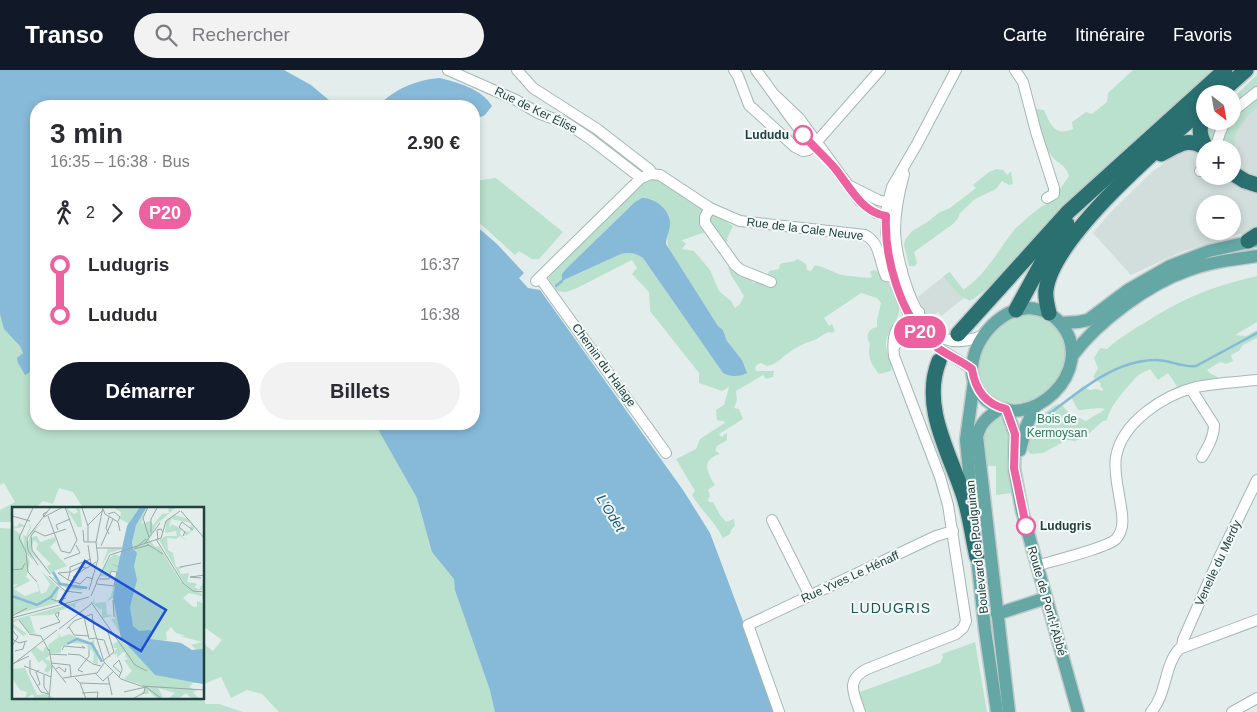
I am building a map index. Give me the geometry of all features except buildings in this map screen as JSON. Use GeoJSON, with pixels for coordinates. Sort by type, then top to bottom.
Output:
{"type":"FeatureCollection","features":[{"type":"Feature","properties":{"kind":"highway"},"geometry":{"type":"LineString","coordinates":[[958,334],[1060,220],[1225,70]]}},
{"type":"Feature","properties":{"kind":"highway"},"geometry":{"type":"LineString","coordinates":[[1229,85],[1246,70]]}},
{"type":"Feature","properties":{"kind":"highway"},"geometry":{"type":"LineString","coordinates":[[1240,85],[1256,70]]}},
{"type":"Feature","properties":{"kind":"highway"},"geometry":{"type":"LineString","coordinates":[[1049,312],[1046,290],[1050,277],[1061,256],[1084,224],[1140,166],[1196,115]]}},
{"type":"Feature","properties":{"kind":"highway"},"geometry":{"type":"LineString","coordinates":[[1140,166],[1186,142],[1196,143]]}},
{"type":"Feature","properties":{"kind":"highway"},"geometry":{"type":"LineString","coordinates":[[1016,310],[1045,257],[1069,221],[1085,202],[1144,143]]}},
{"type":"Feature","properties":{"kind":"highway"},"geometry":{"type":"LineString","coordinates":[[1241,179],[1257,185]]}},
{"type":"Feature","properties":{"kind":"highway"},"geometry":{"type":"LineString","coordinates":[[939,361],[932,385],[934,407],[966,504],[977,557]]}},
{"type":"Feature","properties":{"kind":"main road"},"geometry":{"type":"LineString","coordinates":[[1061,323],[1088,320],[1128,290],[1170,266],[1209,251],[1254,239]]}},
{"type":"Feature","properties":{"kind":"main road"},"geometry":{"type":"LineString","coordinates":[[1072,356],[1094,330],[1118,310],[1174,276],[1201,266],[1257,256]]}},
{"type":"Feature","properties":{"kind":"main road"},"geometry":{"type":"LineString","coordinates":[[1036,308],[1049,312],[1061,323],[1070,339],[1071,364],[1062,384],[1053,394],[1035,406],[1020,409],[995,406],[984,398],[973,375],[975,350],[982,336],[998,320],[1016,310],[1036,308]]}},
{"type":"Feature","properties":{"kind":"main road","name":"Boulevard de Poulguinan"},"geometry":{"type":"LineString","coordinates":[[973,375],[966,440],[985,630],[997,712]]}},
{"type":"Feature","properties":{"kind":"main road","name":"Route de Pont-l'Abbé"},"geometry":{"type":"LineString","coordinates":[[1018,490],[1020,444],[1035,406]]}},
{"type":"Feature","properties":{"kind":"main road","name":"Boulevard de Poulguinan"},"geometry":{"type":"LineString","coordinates":[[1004,408],[984,420],[979,428],[977,437],[1009,712]]}},
{"type":"Feature","properties":{"kind":"main road","name":"Route de Pont-l'Abbé"},"geometry":{"type":"LineString","coordinates":[[1004,408],[1015,434],[1014,468],[1036,566],[1078,712]]}},
{"type":"Feature","properties":{"kind":"main road"},"geometry":{"type":"LineString","coordinates":[[997,614],[1046,598]]}},
{"type":"Feature","properties":{"kind":"street","name":"Rue de Ker Élise"},"geometry":{"type":"LineString","coordinates":[[448,70],[516,100],[538,113],[568,124],[641,178]]}},
{"type":"Feature","properties":{"kind":"street"},"geometry":{"type":"LineString","coordinates":[[517,70],[533,88],[598,129],[650,170],[651,174],[641,178]]}},
{"type":"Feature","properties":{"kind":"street"},"geometry":{"type":"LineString","coordinates":[[734,70],[747,102],[798,149],[807,150],[816,144],[880,70]]}},
{"type":"Feature","properties":{"kind":"street"},"geometry":{"type":"LineString","coordinates":[[756,70],[793,122],[816,144],[859,200],[876,213],[891,216]]}},
{"type":"Feature","properties":{"kind":"street"},"geometry":{"type":"LineString","coordinates":[[956,70],[907,163],[892,203],[887,244],[919,330],[938,348],[973,375]]}},
{"type":"Feature","properties":{"kind":"street"},"geometry":{"type":"LineString","coordinates":[[1015,70],[1023,82],[1036,132],[1054,188],[1054,194],[1047,198]]}},
{"type":"Feature","properties":{"kind":"street"},"geometry":{"type":"LineString","coordinates":[[1241,105],[1257,92]]}},
{"type":"Feature","properties":{"kind":"street","name":"Rue de la Cale Neuve"},"geometry":{"type":"LineString","coordinates":[[651,174],[666,178],[710,208],[730,218],[746,222],[865,235],[872,239],[876,246],[886,276],[898,274],[907,288],[914,314]]}},
{"type":"Feature","properties":{"kind":"street","name":"Chemin du Halage"},"geometry":{"type":"LineString","coordinates":[[641,178],[538,279],[559,296],[666,452]]}},
{"type":"Feature","properties":{"kind":"street"},"geometry":{"type":"LineString","coordinates":[[849,186],[874,198],[892,203]]}},
{"type":"Feature","properties":{"kind":"street"},"geometry":{"type":"LineString","coordinates":[[710,208],[705,217],[705,223],[735,265],[741,270],[771,282]]}},
{"type":"Feature","properties":{"kind":"street"},"geometry":{"type":"LineString","coordinates":[[860,712],[853,689],[857,674],[956,634],[965,625],[962,586],[953,530],[943,486],[898,367],[894,349],[895,331],[901,323],[914,314]]}},
{"type":"Feature","properties":{"kind":"street"},"geometry":{"type":"LineString","coordinates":[[894,349],[897,341],[902,336],[919,330],[937,334],[951,341],[968,340],[982,336]]}},
{"type":"Feature","properties":{"kind":"street"},"geometry":{"type":"LineString","coordinates":[[1036,566],[1115,540],[1122,529],[1116,459],[1124,437],[1138,418],[1169,398],[1191,389],[1212,384],[1257,380]]}},
{"type":"Feature","properties":{"kind":"street"},"geometry":{"type":"LineString","coordinates":[[1191,389],[1214,425],[1211,441],[1202,457]]}},
{"type":"Feature","properties":{"kind":"street","name":"Venelle du Merdy"},"geometry":{"type":"LineString","coordinates":[[1156,710],[1174,656],[1182,646],[1219,558],[1257,480]]}},
{"type":"Feature","properties":{"kind":"street"},"geometry":{"type":"LineString","coordinates":[[772,520],[810,596]]}},
{"type":"Feature","properties":{"kind":"street","name":"Rue Yves Le Hénaff"},"geometry":{"type":"LineString","coordinates":[[779,712],[748,625],[936,536],[953,530]]}},
{"type":"Feature","properties":{"kind":"street"},"geometry":{"type":"LineString","coordinates":[[1182,646],[1257,620]]}},
{"type":"Feature","properties":{"kind":"street"},"geometry":{"type":"LineString","coordinates":[[1232,712],[1257,698]]}},
{"type":"Feature","properties":{"kind":"shaded area"},"geometry":{"type":"Polygon","coordinates":[[[1257,105],[1257,232],[1241,234],[1241,195],[1196,195],[1196,240],[1220,240],[1181,252],[1131,275],[1093,233],[1109,214],[1152,172],[1177,154],[1196,149],[1196,185],[1241,185],[1241,140],[1232,140],[1237,130],[1241,130],[1241,121],[1245,113],[1257,105]]]}},
{"type":"Feature","properties":{"kind":"shaded area"},"geometry":{"type":"Polygon","coordinates":[[[949,272],[968,295],[941,316],[938,312],[930,319],[918,297],[949,272]]]}},
{"type":"Feature","properties":{"kind":"green space"},"geometry":{"type":"Polygon","coordinates":[[[0,70],[30,100],[30,430],[478,430],[682,712],[279,712],[262,694],[247,690],[231,698],[221,677],[205,684],[205,645],[213,651],[222,640],[205,628],[205,507],[82,507],[73,492],[59,488],[53,504],[43,501],[36,507],[12,507],[12,522],[0,522],[0,510],[15,502],[4,483],[0,485],[0,70]]]}},
{"type":"Feature","properties":{"kind":"green space"},"geometry":{"type":"Polygon","coordinates":[[[1133,70],[1217,70],[1200,85],[1196,85],[1196,88],[1075,196],[1044,226],[994,283],[970,301],[959,295],[944,277],[946,274],[950,272],[963,290],[971,284],[985,270],[1015,229],[1035,211],[1048,203],[1069,176],[1045,145],[1036,109],[1044,110],[1054,128],[1067,131],[1073,129],[1072,122],[1086,112],[1092,114],[1107,102],[1108,93],[1133,70]]]}},
{"type":"Feature","properties":{"kind":"green space"},"geometry":{"type":"Polygon","coordinates":[[[1257,75],[1257,106],[1241,124],[1241,90],[1257,75]]]}},
{"type":"Feature","properties":{"kind":"green space"},"geometry":{"type":"Polygon","coordinates":[[[1206,130],[1238,130],[1234,140],[1209,140],[1205,134],[1206,130]]]}},
{"type":"Feature","properties":{"kind":"green space"},"geometry":{"type":"Polygon","coordinates":[[[996,169],[1003,170],[1007,175],[1011,171],[1013,184],[1009,185],[1002,181],[996,189],[975,199],[960,213],[953,224],[914,252],[917,263],[915,266],[909,266],[904,245],[905,240],[912,231],[940,212],[950,208],[976,188],[973,185],[989,172],[996,169]]]}},
{"type":"Feature","properties":{"kind":"green space"},"geometry":{"type":"Polygon","coordinates":[[[496,178],[563,232],[539,259],[532,259],[519,251],[515,255],[480,223],[480,180],[496,178]]]}},
{"type":"Feature","properties":{"kind":"green space"},"geometry":{"type":"Polygon","coordinates":[[[652,179],[660,179],[733,226],[727,239],[728,241],[724,243],[714,231],[682,240],[686,244],[682,249],[694,251],[710,270],[719,291],[731,301],[735,308],[740,304],[744,296],[728,267],[731,266],[754,283],[767,276],[769,271],[779,269],[780,264],[798,259],[806,264],[807,270],[811,271],[815,265],[841,275],[870,278],[872,277],[870,272],[873,270],[880,271],[891,286],[897,299],[898,316],[886,341],[891,371],[879,374],[870,360],[868,336],[871,329],[877,327],[881,303],[877,298],[861,293],[824,318],[829,326],[832,324],[835,331],[800,346],[773,364],[767,366],[761,363],[758,364],[755,367],[756,371],[774,371],[773,377],[766,379],[763,375],[736,391],[737,400],[734,408],[739,409],[743,419],[719,434],[721,437],[727,433],[727,440],[717,446],[715,451],[719,454],[710,460],[707,467],[715,485],[708,490],[709,502],[713,502],[726,522],[734,519],[735,526],[730,534],[723,538],[692,495],[695,491],[676,459],[696,449],[700,439],[726,422],[717,420],[716,410],[724,405],[729,387],[722,391],[699,383],[699,373],[650,311],[649,292],[632,274],[637,268],[632,260],[566,292],[557,291],[548,278],[639,184],[652,179]],[[652,199],[627,210],[562,274],[565,280],[621,254],[633,253],[643,258],[723,373],[742,360],[727,341],[723,330],[718,326],[670,251],[667,236],[670,219],[668,213],[652,199]]]}},
{"type":"Feature","properties":{"kind":"green space","name":"Bois de Kermoysan"},"geometry":{"type":"Polygon","coordinates":[[[1257,276],[1257,322],[1235,335],[1246,336],[1257,330],[1257,338],[1243,345],[1239,351],[1231,355],[1233,361],[1226,364],[1220,362],[1207,370],[1218,377],[1214,380],[1178,388],[1168,373],[1158,380],[1150,369],[1136,377],[1115,403],[1107,420],[1103,421],[1085,437],[1075,441],[1067,440],[1043,453],[1031,454],[1028,451],[1027,440],[1034,426],[1037,425],[1038,418],[1055,405],[1061,404],[1070,414],[1086,421],[1105,409],[1078,410],[1071,397],[1083,386],[1090,390],[1103,391],[1100,386],[1101,384],[1093,377],[1098,368],[1094,358],[1100,348],[1107,349],[1131,331],[1186,300],[1227,284],[1257,276]]]}},
{"type":"Feature","properties":{"kind":"green space"},"geometry":{"type":"Polygon","coordinates":[[[1022,313],[1041,316],[1055,326],[1064,344],[1064,359],[1060,373],[1052,385],[1040,395],[1026,401],[1012,403],[991,396],[980,380],[977,360],[982,348],[996,329],[1022,313]]]}},
{"type":"Feature","properties":{"kind":"green space"},"geometry":{"type":"Polygon","coordinates":[[[999,418],[1003,418],[1008,422],[1013,493],[996,495],[996,466],[985,466],[982,445],[988,427],[999,418]]]}},
{"type":"Feature","properties":{"kind":"green space"},"geometry":{"type":"Polygon","coordinates":[[[0,528],[12,529],[12,700],[203,700],[206,704],[219,704],[243,712],[0,712],[0,528]]]}},
{"type":"Feature","properties":{"kind":"green space"},"geometry":{"type":"Polygon","coordinates":[[[975,642],[987,712],[864,712],[857,693],[940,663],[943,657],[942,654],[975,642]]]}},
{"type":"Feature","properties":{"kind":"water"},"geometry":{"type":"Polygon","coordinates":[[[0,70],[284,70],[311,85],[329,100],[30,100],[30,371],[25,375],[17,358],[23,353],[20,346],[4,329],[0,314],[0,70]]]}},
{"type":"Feature","properties":{"kind":"water"},"geometry":{"type":"Polygon","coordinates":[[[439,78],[461,84],[482,95],[492,106],[485,115],[480,117],[480,100],[385,100],[398,90],[422,81],[439,78]]]}},
{"type":"Feature","properties":{"kind":"water"},"geometry":{"type":"Polygon","coordinates":[[[642,198],[651,199],[667,212],[670,224],[666,244],[718,326],[723,330],[727,341],[742,360],[747,373],[735,376],[723,373],[643,258],[638,255],[630,253],[621,254],[562,281],[562,274],[566,269],[635,202],[642,198]]]}},
{"type":"Feature","properties":{"kind":"water","name":"L'Odet"},"geometry":{"type":"Polygon","coordinates":[[[480,229],[497,244],[524,273],[519,278],[528,288],[540,290],[683,490],[710,533],[777,712],[495,712],[490,690],[455,590],[454,579],[432,552],[417,498],[378,430],[480,430],[480,229]]]}},
{"type":"Feature","properties":{"kind":"waterway"},"geometry":{"type":"LineString","coordinates":[[556,286],[562,281]]}},
{"type":"Feature","properties":{"kind":"waterway"},"geometry":{"type":"LineString","coordinates":[[1044,418],[1095,380],[1124,366],[1154,360],[1196,366],[1257,333]]}},
{"type":"Feature","properties":{"kind":"bus line","name":"P20"},"geometry":{"type":"LineString","coordinates":[[803,135],[833,166],[859,200],[873,211],[886,216],[887,244],[894,276],[906,309],[921,333],[929,342],[972,369],[974,381],[984,398],[995,406],[1006,409],[1015,434],[1015,477],[1026,526]]}},
{"type":"Feature","properties":{"kind":"place","name":"Lududu"},"geometry":{"type":"Point","coordinates":[803,135]}},
{"type":"Feature","properties":{"kind":"place","name":"Ludugris"},"geometry":{"type":"Point","coordinates":[1026,526]}},
{"type":"Feature","properties":{"kind":"district","name":"LUDUGRIS"},"geometry":{"type":"Point","coordinates":[891,608]}}]}
